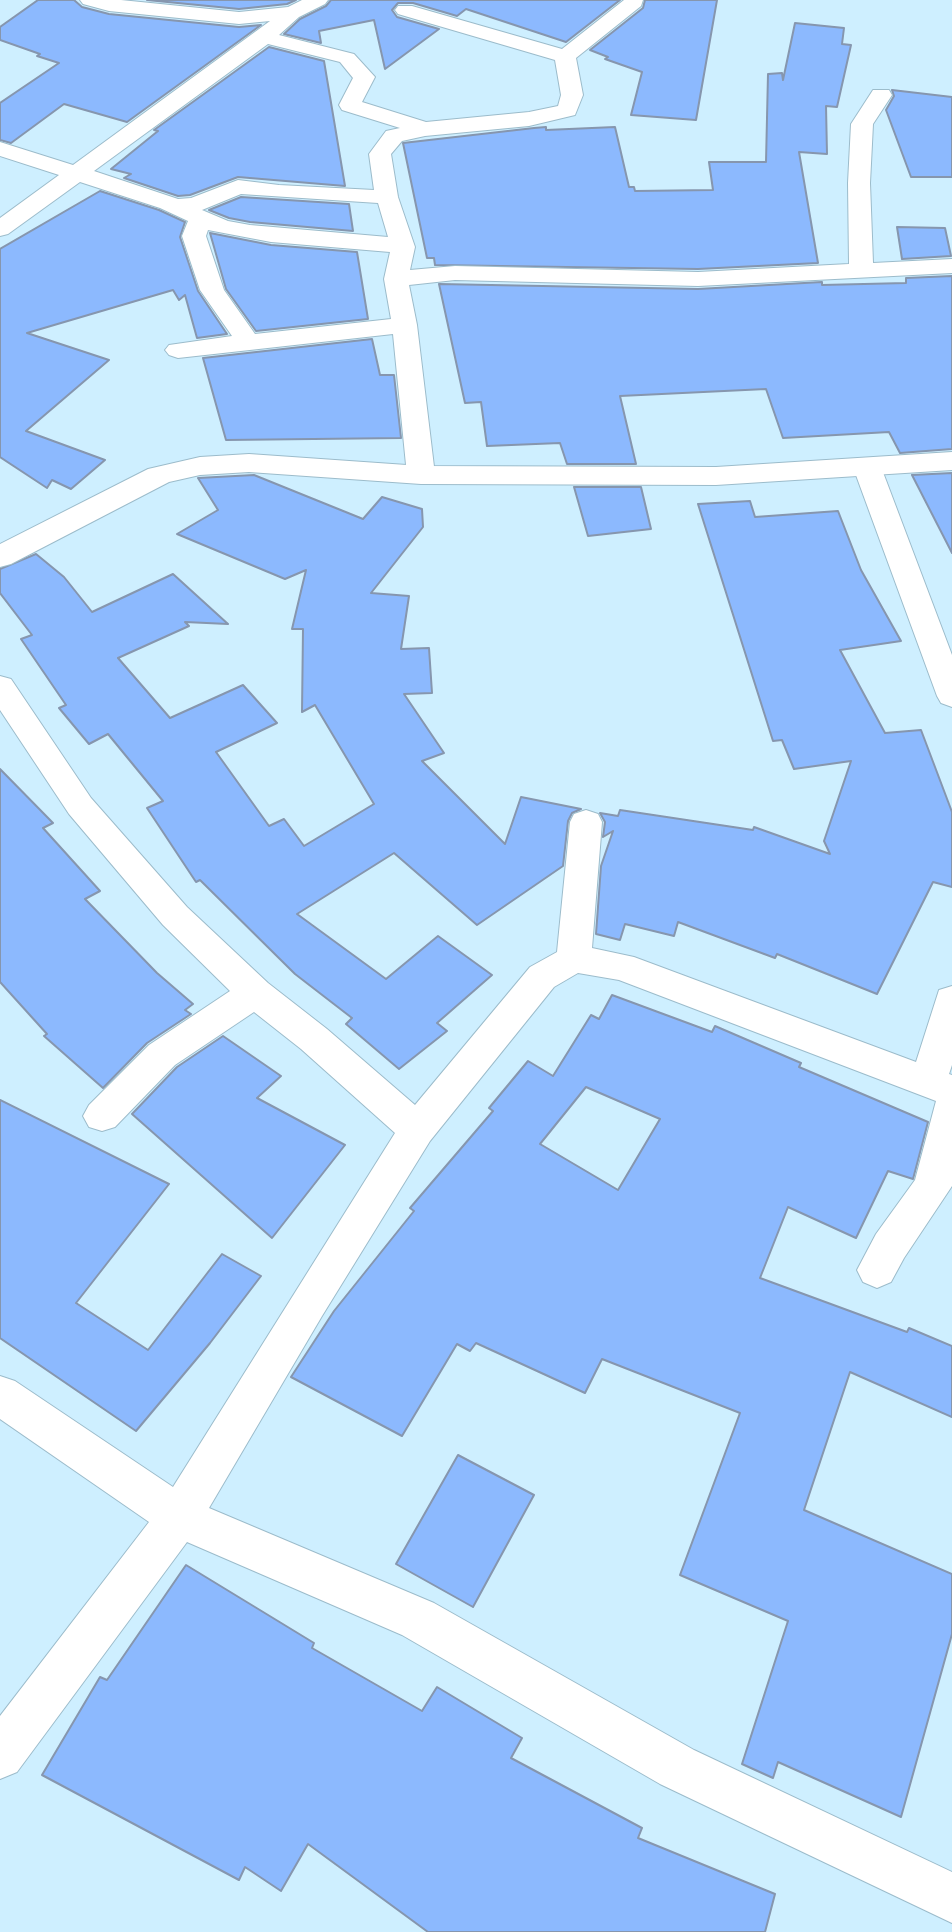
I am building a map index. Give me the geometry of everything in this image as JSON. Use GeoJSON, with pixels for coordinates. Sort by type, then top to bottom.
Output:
{"type":"FeatureCollection","features":[{"type":"Feature","properties":{"kind":"street"},"geometry":{"type":"LineString","coordinates":[[90,0],[109,5],[141,3],[239,18],[292,13]]}},
{"type":"Feature","properties":{"kind":"street"},"geometry":{"type":"LineString","coordinates":[[0,229],[292,13],[318,0]]}},
{"type":"Feature","properties":{"kind":"street"},"geometry":{"type":"LineString","coordinates":[[565,56],[634,2]]}},
{"type":"Feature","properties":{"kind":"street"},"geometry":{"type":"LineString","coordinates":[[405,10],[565,56]]}},
{"type":"Feature","properties":{"kind":"street"},"geometry":{"type":"LineString","coordinates":[[239,18],[265,35],[347,58],[363,77],[350,105],[425,129]]}},
{"type":"Feature","properties":{"kind":"street"},"geometry":{"type":"LineString","coordinates":[[421,475],[405,325],[396,279],[403,247],[387,197],[380,155],[394,136],[425,129],[529,119],[567,110],[572,95],[565,56]]}},
{"type":"Feature","properties":{"kind":"street"},"geometry":{"type":"LineString","coordinates":[[861,272],[859,183],[862,124],[881,95]]}},
{"type":"Feature","properties":{"kind":"street"},"geometry":{"type":"LineString","coordinates":[[0,149],[177,206],[201,219],[228,228],[267,234],[354,239],[403,247]]}},
{"type":"Feature","properties":{"kind":"street"},"geometry":{"type":"LineString","coordinates":[[0,172],[36,161]]}},
{"type":"Feature","properties":{"kind":"street"},"geometry":{"type":"LineString","coordinates":[[177,206],[195,205],[238,187],[279,192],[387,197]]}},
{"type":"Feature","properties":{"kind":"street"},"geometry":{"type":"LineString","coordinates":[[201,219],[194,236],[212,290],[247,341]]}},
{"type":"Feature","properties":{"kind":"street"},"geometry":{"type":"LineString","coordinates":[[396,279],[455,273],[698,279],[952,266]]}},
{"type":"Feature","properties":{"kind":"street"},"geometry":{"type":"LineString","coordinates":[[178,350],[405,325]]}},
{"type":"Feature","properties":{"kind":"street"},"geometry":{"type":"LineString","coordinates":[[0,556],[159,475],[200,466],[248,463],[421,475],[716,476],[952,461]]}},
{"type":"Feature","properties":{"kind":"street"},"geometry":{"type":"LineString","coordinates":[[867,467],[952,696]]}},
{"type":"Feature","properties":{"kind":"street"},"geometry":{"type":"LineString","coordinates":[[4,703],[80,806],[175,916],[255,993],[314,1039],[417,1130]]}},
{"type":"Feature","properties":{"kind":"street"},"geometry":{"type":"LineString","coordinates":[[574,959],[586,822]]}},
{"type":"Feature","properties":{"kind":"street"},"geometry":{"type":"LineString","coordinates":[[0,1755],[179,1517],[308,1303],[417,1130],[542,977],[574,959],[622,967],[944,1093]]}},
{"type":"Feature","properties":{"kind":"street"},"geometry":{"type":"LineString","coordinates":[[102,1116],[162,1055],[255,993]]}},
{"type":"Feature","properties":{"kind":"street"},"geometry":{"type":"LineString","coordinates":[[877,1270],[890,1246],[933,1186],[952,1000]]}},
{"type":"Feature","properties":{"kind":"street"},"geometry":{"type":"LineString","coordinates":[[0,1395],[179,1517],[418,1619],[677,1767],[952,1898]]}},
{"type":"Feature","properties":{"kind":"building"},"geometry":{"type":"Polygon","coordinates":[[[38,0],[74,0],[82,7],[109,14],[239,27],[261,25],[127,122],[64,104],[11,143],[0,140],[0,103],[59,63],[0,40],[0,27],[38,0]]]}},
{"type":"Feature","properties":{"kind":"building"},"geometry":{"type":"Polygon","coordinates":[[[147,0],[296,0],[287,4],[239,9],[147,0]]]}},
{"type":"Feature","properties":{"kind":"building"},"geometry":{"type":"Polygon","coordinates":[[[331,0],[620,0],[566,42],[466,9],[457,16],[413,3],[398,3],[392,10],[397,17],[439,29],[385,69],[374,20],[319,31],[321,43],[284,34],[300,19],[326,6],[331,0]]]}},
{"type":"Feature","properties":{"kind":"building"},"geometry":{"type":"Polygon","coordinates":[[[645,0],[717,0],[696,120],[631,115],[642,72],[605,59],[608,57],[590,50],[643,8],[645,0]]]}},
{"type":"Feature","properties":{"kind":"building"},"geometry":{"type":"Polygon","coordinates":[[[795,23],[844,28],[842,44],[851,45],[837,107],[826,106],[827,154],[799,152],[818,263],[698,269],[435,265],[434,258],[427,258],[403,143],[546,127],[546,130],[615,127],[629,187],[634,187],[635,191],[713,190],[709,162],[766,162],[768,74],[782,73],[783,80],[795,23]]]}},
{"type":"Feature","properties":{"kind":"building"},"geometry":{"type":"Polygon","coordinates":[[[269,47],[324,61],[345,186],[238,177],[190,195],[178,196],[124,178],[131,174],[111,169],[158,131],[154,130],[269,47]]]}},
{"type":"Feature","properties":{"kind":"building"},"geometry":{"type":"Polygon","coordinates":[[[892,90],[952,97],[952,177],[911,177],[886,110],[894,96],[892,90]]]}},
{"type":"Feature","properties":{"kind":"building"},"geometry":{"type":"Polygon","coordinates":[[[100,191],[159,210],[185,222],[180,237],[198,291],[227,334],[197,338],[185,295],[179,300],[173,290],[27,333],[109,360],[26,431],[105,460],[71,489],[52,480],[47,488],[0,457],[0,249],[100,191]]]}},
{"type":"Feature","properties":{"kind":"building"},"geometry":{"type":"Polygon","coordinates":[[[241,197],[349,204],[353,231],[250,222],[209,210],[241,197]]]}},
{"type":"Feature","properties":{"kind":"building"},"geometry":{"type":"Polygon","coordinates":[[[897,227],[945,228],[951,256],[902,259],[897,227]]]}},
{"type":"Feature","properties":{"kind":"building"},"geometry":{"type":"Polygon","coordinates":[[[210,233],[271,245],[357,252],[368,319],[256,331],[226,289],[210,233]]]}},
{"type":"Feature","properties":{"kind":"building"},"geometry":{"type":"Polygon","coordinates":[[[952,276],[952,449],[900,453],[889,432],[783,438],[766,389],[620,396],[636,464],[567,464],[560,443],[487,446],[481,402],[465,403],[439,284],[698,289],[822,282],[822,285],[906,283],[906,278],[952,276]]]}},
{"type":"Feature","properties":{"kind":"building"},"geometry":{"type":"Polygon","coordinates":[[[372,339],[380,375],[394,375],[401,438],[226,440],[203,358],[372,339]]]}},
{"type":"Feature","properties":{"kind":"building"},"geometry":{"type":"Polygon","coordinates":[[[952,473],[952,553],[912,475],[952,473]]]}},
{"type":"Feature","properties":{"kind":"building"},"geometry":{"type":"Polygon","coordinates":[[[254,475],[363,519],[382,497],[422,509],[423,527],[371,593],[409,596],[401,649],[429,648],[432,693],[404,694],[444,753],[422,761],[505,844],[521,797],[581,809],[572,813],[568,821],[563,866],[477,925],[394,853],[297,914],[386,979],[438,936],[492,975],[437,1023],[447,1031],[399,1069],[346,1024],[352,1018],[295,974],[200,880],[196,882],[147,808],[163,801],[108,734],[89,744],[59,708],[66,705],[21,639],[32,635],[0,593],[0,569],[36,554],[64,577],[92,612],[173,574],[228,624],[185,622],[189,626],[118,658],[170,718],[243,685],[277,723],[216,752],[269,826],[284,819],[304,846],[374,804],[315,705],[302,712],[303,629],[292,629],[306,570],[285,579],[177,534],[218,510],[198,478],[254,475]]]}},
{"type":"Feature","properties":{"kind":"building"},"geometry":{"type":"Polygon","coordinates":[[[574,487],[641,487],[651,529],[588,536],[574,487]]]}},
{"type":"Feature","properties":{"kind":"building"},"geometry":{"type":"Polygon","coordinates":[[[750,501],[755,517],[838,511],[861,570],[901,641],[840,650],[885,733],[921,730],[952,812],[952,887],[933,882],[877,994],[777,954],[775,958],[678,922],[674,936],[625,924],[620,940],[596,934],[601,866],[613,831],[603,837],[605,822],[600,813],[618,816],[620,810],[753,830],[754,827],[830,854],[824,841],[851,761],[794,769],[782,740],[773,741],[698,504],[750,501]]]}},
{"type":"Feature","properties":{"kind":"building"},"geometry":{"type":"Polygon","coordinates":[[[0,769],[53,823],[43,828],[100,891],[85,899],[157,973],[193,1004],[185,1010],[191,1014],[147,1043],[103,1088],[44,1036],[47,1034],[0,982],[0,769]]]}},
{"type":"Feature","properties":{"kind":"building"},"geometry":{"type":"Polygon","coordinates":[[[612,995],[712,1032],[715,1026],[801,1063],[799,1067],[928,1122],[913,1179],[888,1171],[856,1238],[788,1207],[760,1278],[907,1332],[909,1328],[952,1346],[952,1417],[850,1372],[804,1510],[952,1574],[952,1634],[901,1817],[778,1762],[773,1778],[742,1764],[788,1621],[680,1575],[740,1413],[602,1359],[585,1393],[476,1343],[470,1351],[457,1344],[402,1436],[291,1377],[334,1311],[414,1211],[410,1208],[493,1111],[489,1108],[528,1061],[553,1076],[591,1015],[599,1019],[612,995]],[[586,1087],[540,1144],[618,1190],[660,1119],[586,1087]]]}},
{"type":"Feature","properties":{"kind":"building"},"geometry":{"type":"Polygon","coordinates":[[[223,1036],[281,1076],[257,1098],[345,1145],[272,1238],[132,1114],[177,1067],[223,1036]]]}},
{"type":"Feature","properties":{"kind":"building"},"geometry":{"type":"Polygon","coordinates":[[[0,1100],[169,1184],[76,1303],[148,1350],[222,1254],[261,1276],[210,1343],[136,1431],[0,1338],[0,1100]]]}},
{"type":"Feature","properties":{"kind":"building"},"geometry":{"type":"Polygon","coordinates":[[[458,1455],[534,1495],[473,1607],[396,1564],[458,1455]]]}},
{"type":"Feature","properties":{"kind":"building"},"geometry":{"type":"Polygon","coordinates":[[[186,1565],[314,1643],[312,1648],[422,1711],[437,1687],[522,1738],[511,1758],[642,1828],[638,1838],[775,1894],[765,1932],[428,1932],[308,1844],[281,1891],[245,1867],[239,1880],[42,1775],[100,1677],[107,1680],[186,1565]]]}}]}
